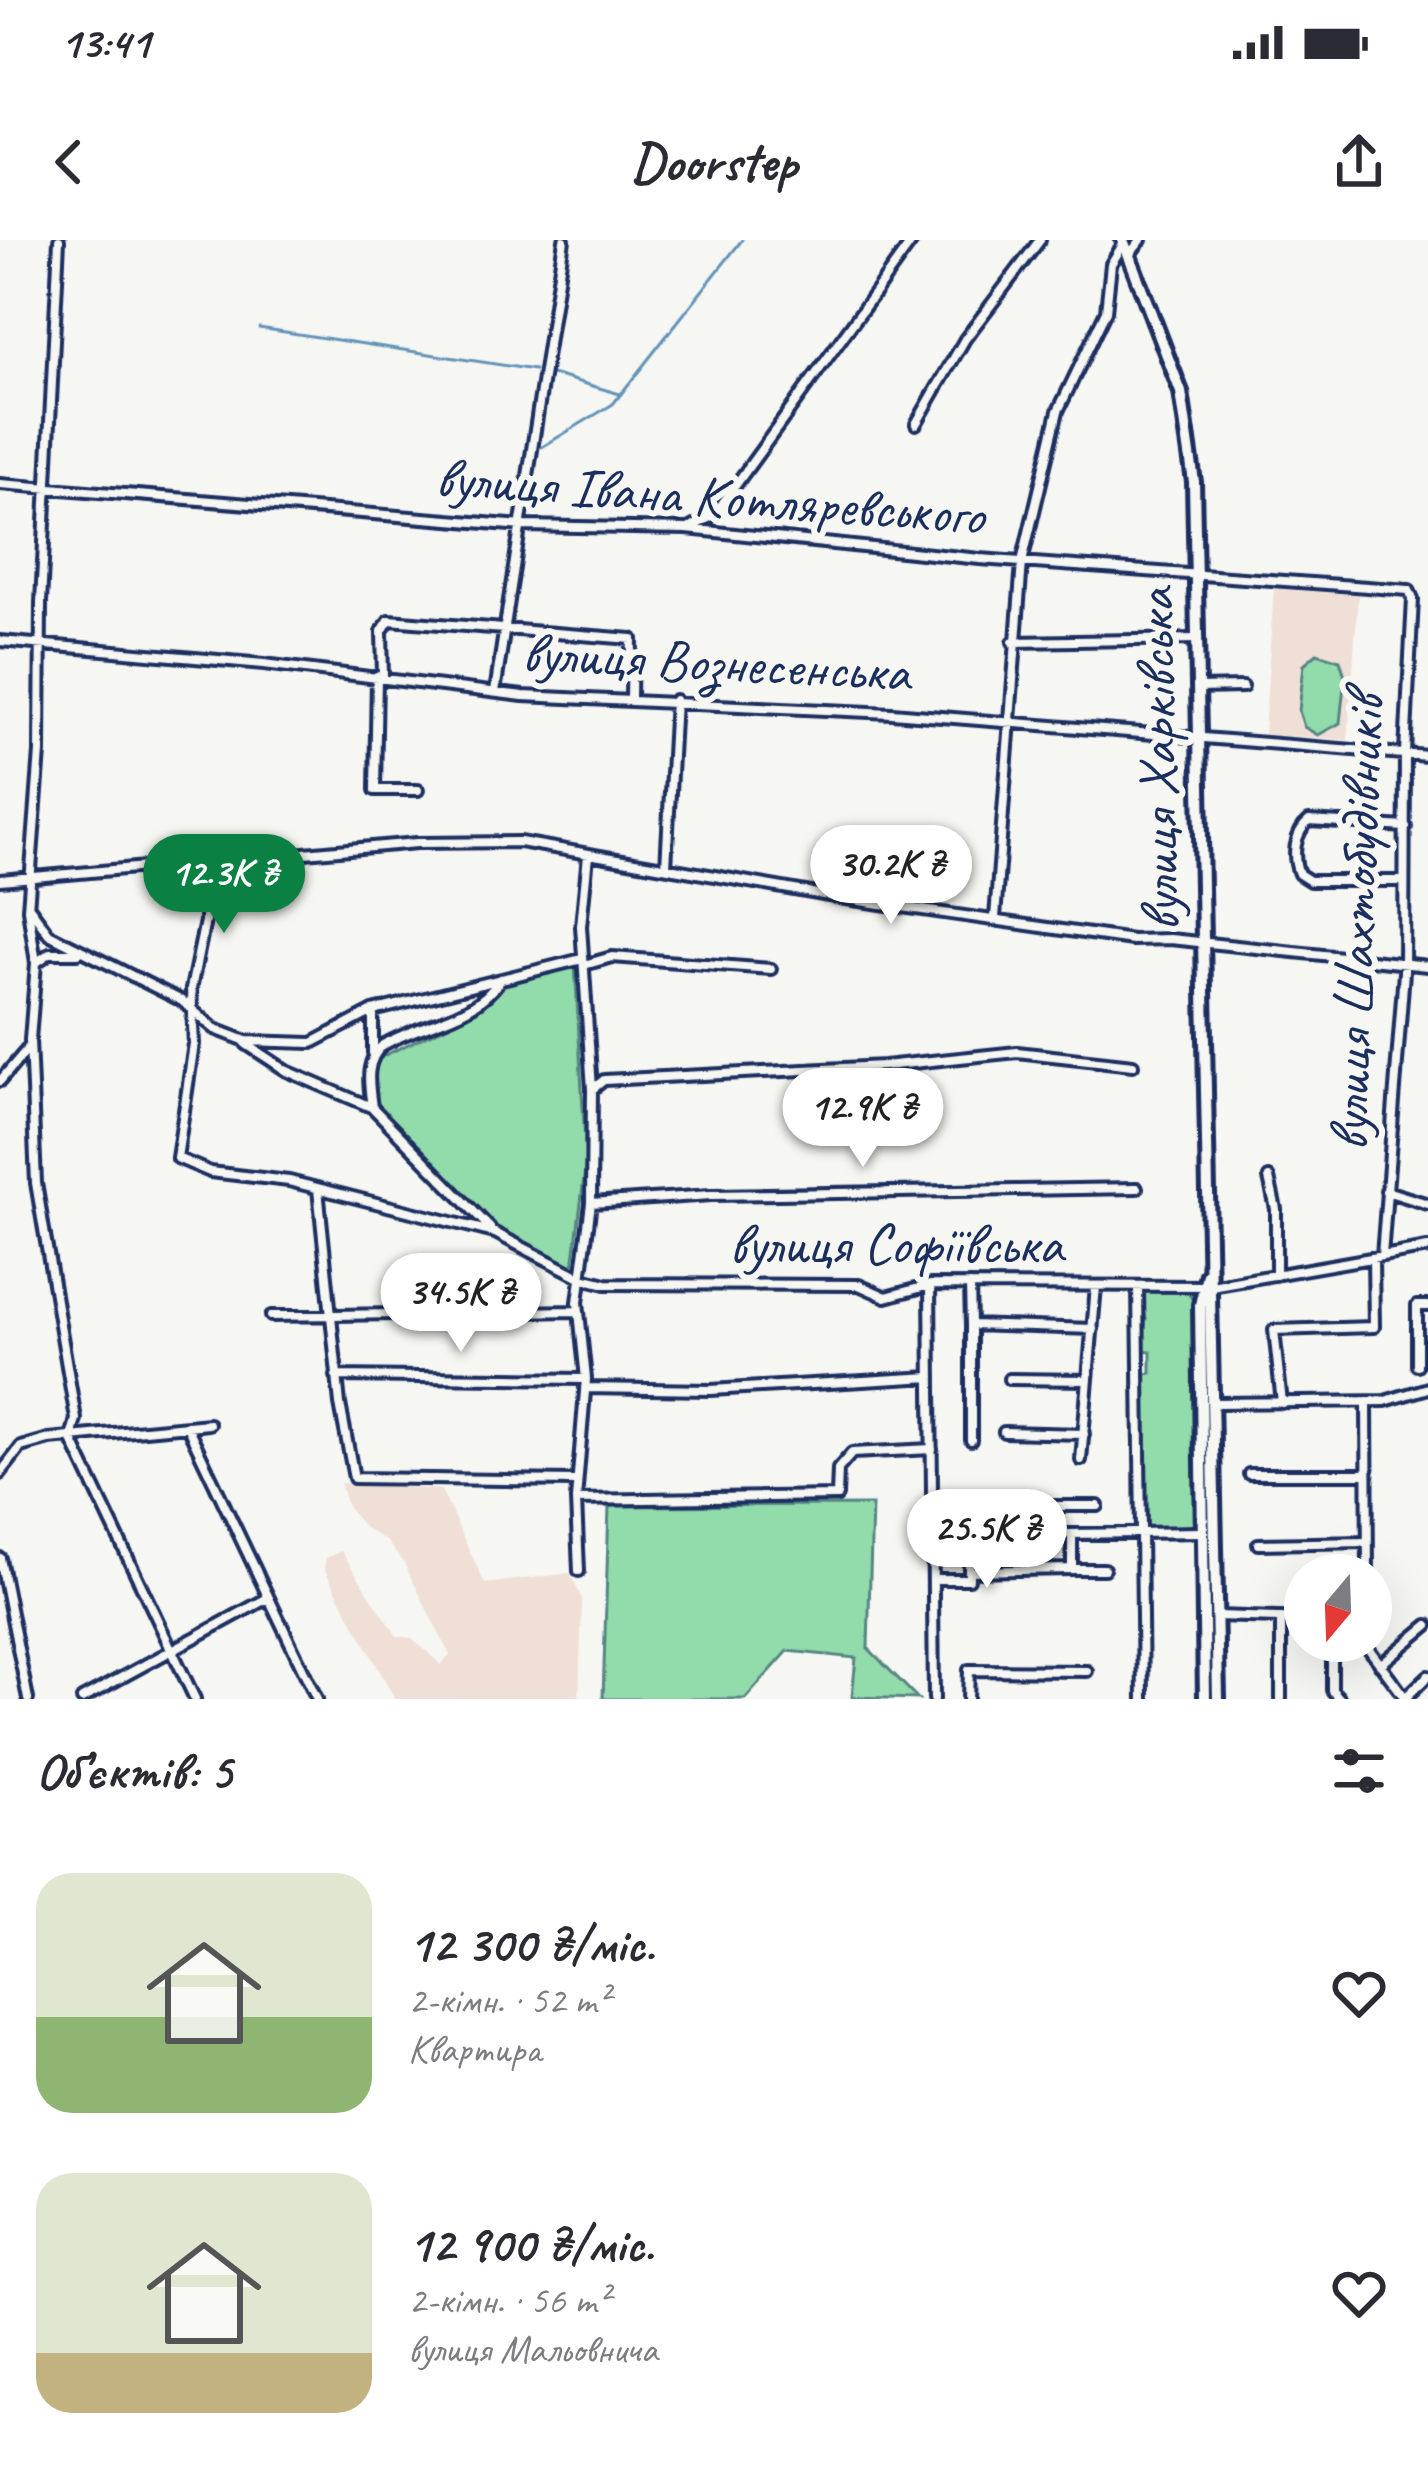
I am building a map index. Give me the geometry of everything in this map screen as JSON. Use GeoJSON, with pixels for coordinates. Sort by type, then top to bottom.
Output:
{"type":"FeatureCollection","features":[{"type":"Feature","properties":{"kind":"street"},"geometry":{"type":"LineString","coordinates":[[56,240],[40,752],[28,905],[36,963],[30,1046],[36,1183],[76,1419],[71,1438],[195,1699]]}},
{"type":"Feature","properties":{"kind":"street"},"geometry":{"type":"LineString","coordinates":[[494,692],[565,240]]}},
{"type":"Feature","properties":{"kind":"street"},"geometry":{"type":"LineString","coordinates":[[687,529],[714,515],[913,240]]}},
{"type":"Feature","properties":{"kind":"street"},"geometry":{"type":"LineString","coordinates":[[916,424],[965,339],[1040,240]]}},
{"type":"Feature","properties":{"kind":"street"},"geometry":{"type":"LineString","coordinates":[[995,918],[1012,642],[1022,562],[1058,411],[1106,311],[1111,264],[1125,246],[1142,240]]}},
{"type":"Feature","properties":{"kind":"street","name":"вулиця Харківська"},"geometry":{"type":"LineString","coordinates":[[1125,246],[1186,416],[1196,573],[1211,1666],[1218,1699]]}},
{"type":"Feature","properties":{"kind":"street","name":"вулиця Івана Котляревського"},"geometry":{"type":"LineString","coordinates":[[0,484],[523,526],[687,529],[1022,562],[1405,588],[1412,593]]}},
{"type":"Feature","properties":{"kind":"street"},"geometry":{"type":"LineString","coordinates":[[714,515],[716,532]]}},
{"type":"Feature","properties":{"kind":"street","name":"вулиця Шахтобудівників"},"geometry":{"type":"LineString","coordinates":[[1282,1403],[1274,1330],[1374,1327],[1403,963],[1412,593]]}},
{"type":"Feature","properties":{"kind":"street"},"geometry":{"type":"LineString","coordinates":[[418,790],[375,790],[382,631],[389,620],[632,638],[631,697]]}},
{"type":"Feature","properties":{"kind":"street"},"geometry":{"type":"LineString","coordinates":[[1012,642],[1197,640]]}},
{"type":"Feature","properties":{"kind":"street","name":"вулиця Вознесенська"},"geometry":{"type":"LineString","coordinates":[[0,641],[380,676],[494,692],[675,700],[1428,756]]}},
{"type":"Feature","properties":{"kind":"street"},"geometry":{"type":"LineString","coordinates":[[1198,688],[1243,687]]}},
{"type":"Feature","properties":{"kind":"street"},"geometry":{"type":"LineString","coordinates":[[666,867],[675,700]]}},
{"type":"Feature","properties":{"kind":"street"},"geometry":{"type":"LineString","coordinates":[[1404,881],[1310,881],[1299,874],[1295,862],[1298,835],[1309,821],[1406,827]]}},
{"type":"Feature","properties":{"kind":"street"},"geometry":{"type":"LineString","coordinates":[[0,880],[460,842],[520,842],[1132,940],[1428,966]]}},
{"type":"Feature","properties":{"kind":"street"},"geometry":{"type":"LineString","coordinates":[[579,1571],[575,1481],[586,1384],[578,1311],[590,1203],[592,1089],[583,962],[588,855]]}},
{"type":"Feature","properties":{"kind":"street"},"geometry":{"type":"LineString","coordinates":[[207,862],[206,921],[191,1010],[194,1044],[177,1158],[210,1172],[318,1189],[496,1233],[581,1278]]}},
{"type":"Feature","properties":{"kind":"street"},"geometry":{"type":"LineString","coordinates":[[28,905],[44,931],[83,954],[146,982],[203,1023],[287,1070],[373,1108],[496,1233]]}},
{"type":"Feature","properties":{"kind":"street"},"geometry":{"type":"LineString","coordinates":[[36,963],[50,953],[83,954]]}},
{"type":"Feature","properties":{"kind":"street"},"geometry":{"type":"LineString","coordinates":[[239,1040],[312,1043],[373,1011],[502,978],[612,957],[771,969]]}},
{"type":"Feature","properties":{"kind":"street"},"geometry":{"type":"LineString","coordinates":[[373,1054],[398,1036],[470,1010],[502,978]]}},
{"type":"Feature","properties":{"kind":"street"},"geometry":{"type":"LineString","coordinates":[[373,1011],[373,1108]]}},
{"type":"Feature","properties":{"kind":"street"},"geometry":{"type":"LineString","coordinates":[[0,1081],[30,1046]]}},
{"type":"Feature","properties":{"kind":"street"},"geometry":{"type":"LineString","coordinates":[[592,1089],[604,1080],[938,1062],[1017,1052],[1133,1065]]}},
{"type":"Feature","properties":{"kind":"street"},"geometry":{"type":"LineString","coordinates":[[1269,1178],[1276,1209],[1276,1275]]}},
{"type":"Feature","properties":{"kind":"street"},"geometry":{"type":"LineString","coordinates":[[590,1203],[711,1195],[1137,1188]]}},
{"type":"Feature","properties":{"kind":"street"},"geometry":{"type":"LineString","coordinates":[[318,1189],[336,1376],[354,1478],[575,1481]]}},
{"type":"Feature","properties":{"kind":"street"},"geometry":{"type":"LineString","coordinates":[[1386,1191],[1428,1204]]}},
{"type":"Feature","properties":{"kind":"street","name":"вулиця Софіївська"},"geometry":{"type":"LineString","coordinates":[[581,1278],[655,1287],[859,1285],[886,1297],[930,1285],[1206,1282],[1276,1275],[1428,1248]]}},
{"type":"Feature","properties":{"kind":"street","name":"вулиця Харківська"},"geometry":{"type":"LineString","coordinates":[[1206,1282],[1215,1403],[1209,1532]]}},
{"type":"Feature","properties":{"kind":"street"},"geometry":{"type":"LineString","coordinates":[[930,1285],[934,1699]]}},
{"type":"Feature","properties":{"kind":"street"},"geometry":{"type":"LineString","coordinates":[[970,1286],[970,1440]]}},
{"type":"Feature","properties":{"kind":"street"},"geometry":{"type":"LineString","coordinates":[[1081,1460],[1096,1286]]}},
{"type":"Feature","properties":{"kind":"street"},"geometry":{"type":"LineString","coordinates":[[1138,1286],[1143,1699]]}},
{"type":"Feature","properties":{"kind":"street"},"geometry":{"type":"LineString","coordinates":[[1417,1365],[1417,1306],[1428,1306]]}},
{"type":"Feature","properties":{"kind":"street"},"geometry":{"type":"LineString","coordinates":[[271,1316],[578,1311]]}},
{"type":"Feature","properties":{"kind":"street"},"geometry":{"type":"LineString","coordinates":[[971,1325],[1093,1329]]}},
{"type":"Feature","properties":{"kind":"street"},"geometry":{"type":"LineString","coordinates":[[336,1376],[711,1390],[931,1377]]}},
{"type":"Feature","properties":{"kind":"street"},"geometry":{"type":"LineString","coordinates":[[1009,1378],[1088,1380]]}},
{"type":"Feature","properties":{"kind":"street"},"geometry":{"type":"LineString","coordinates":[[1215,1403],[1367,1402],[1428,1388]]}},
{"type":"Feature","properties":{"kind":"street"},"geometry":{"type":"LineString","coordinates":[[1367,1402],[1367,1554]]}},
{"type":"Feature","properties":{"kind":"street"},"geometry":{"type":"LineString","coordinates":[[0,1474],[21,1447],[209,1424]]}},
{"type":"Feature","properties":{"kind":"street"},"geometry":{"type":"LineString","coordinates":[[187,1426],[317,1699]]}},
{"type":"Feature","properties":{"kind":"street"},"geometry":{"type":"LineString","coordinates":[[1004,1432],[1084,1434]]}},
{"type":"Feature","properties":{"kind":"street"},"geometry":{"type":"LineString","coordinates":[[576,1500],[837,1496],[838,1469],[852,1454],[932,1449]]}},
{"type":"Feature","properties":{"kind":"street"},"geometry":{"type":"LineString","coordinates":[[1249,1474],[1367,1474]]}},
{"type":"Feature","properties":{"kind":"street"},"geometry":{"type":"LineString","coordinates":[[972,1505],[1098,1505]]}},
{"type":"Feature","properties":{"kind":"street"},"geometry":{"type":"LineString","coordinates":[[1037,1506],[1037,1535]]}},
{"type":"Feature","properties":{"kind":"street"},"geometry":{"type":"LineString","coordinates":[[934,1536],[1209,1532]]}},
{"type":"Feature","properties":{"kind":"street"},"geometry":{"type":"LineString","coordinates":[[934,1579],[969,1579],[969,1535]]}},
{"type":"Feature","properties":{"kind":"street"},"geometry":{"type":"LineString","coordinates":[[1072,1535],[1072,1569]]}},
{"type":"Feature","properties":{"kind":"street"},"geometry":{"type":"LineString","coordinates":[[1258,1544],[1367,1542]]}},
{"type":"Feature","properties":{"kind":"street"},"geometry":{"type":"LineString","coordinates":[[0,1558],[28,1699]]}},
{"type":"Feature","properties":{"kind":"street"},"geometry":{"type":"LineString","coordinates":[[969,1571],[1104,1569]]}},
{"type":"Feature","properties":{"kind":"street"},"geometry":{"type":"LineString","coordinates":[[82,1699],[266,1599]]}},
{"type":"Feature","properties":{"kind":"street"},"geometry":{"type":"LineString","coordinates":[[1210,1616],[1284,1618]]}},
{"type":"Feature","properties":{"kind":"street"},"geometry":{"type":"LineString","coordinates":[[1281,1618],[1281,1699]]}},
{"type":"Feature","properties":{"kind":"street"},"geometry":{"type":"LineString","coordinates":[[1380,1665],[1428,1625]]}},
{"type":"Feature","properties":{"kind":"street"},"geometry":{"type":"LineString","coordinates":[[1332,1662],[1332,1690],[1340,1699]]}},
{"type":"Feature","properties":{"kind":"street"},"geometry":{"type":"LineString","coordinates":[[1378,1662],[1405,1698],[1428,1676]]}},
{"type":"Feature","properties":{"kind":"street","name":"вулиця Харківська"},"geometry":{"type":"LineString","coordinates":[[1205,1699],[1211,1666]]}},
{"type":"Feature","properties":{"kind":"street"},"geometry":{"type":"LineString","coordinates":[[968,1699],[969,1670],[1087,1671]]}},
{"type":"Feature","properties":{"kind":"shaded area"},"geometry":{"type":"Polygon","coordinates":[[[1274,589],[1358,595],[1348,740],[1264,734],[1274,589]]]}},
{"type":"Feature","properties":{"kind":"shaded area"},"geometry":{"type":"Polygon","coordinates":[[[340,1483],[441,1490],[485,1584],[570,1573],[582,1599],[579,1699],[395,1699],[324,1568],[326,1558],[341,1551],[397,1636],[412,1638],[441,1665],[450,1655],[404,1563],[386,1541],[362,1526],[347,1506],[340,1483]]]}},
{"type":"Feature","properties":{"kind":"green space"},"geometry":{"type":"Polygon","coordinates":[[[1317,653],[1340,660],[1345,676],[1340,723],[1318,735],[1304,727],[1299,711],[1304,664],[1317,653]]]}},
{"type":"Feature","properties":{"kind":"green space"},"geometry":{"type":"Polygon","coordinates":[[[575,964],[586,1162],[573,1267],[567,1273],[493,1234],[378,1112],[373,1084],[381,1057],[466,1017],[504,982],[575,964]]]}},
{"type":"Feature","properties":{"kind":"green space"},"geometry":{"type":"Polygon","coordinates":[[[1146,1289],[1186,1290],[1195,1303],[1198,1519],[1190,1527],[1144,1528],[1142,1375],[1151,1373],[1151,1351],[1142,1350],[1146,1318],[1141,1296],[1146,1289]]]}},
{"type":"Feature","properties":{"kind":"green space"},"geometry":{"type":"Polygon","coordinates":[[[872,1505],[868,1648],[918,1699],[852,1697],[856,1658],[788,1651],[745,1699],[603,1699],[609,1506],[872,1505]]]}},
{"type":"Feature","properties":{"kind":"waterway"},"geometry":{"type":"LineString","coordinates":[[542,447],[613,404],[742,240]]}},
{"type":"Feature","properties":{"kind":"waterway"},"geometry":{"type":"LineString","coordinates":[[259,328],[534,370]]}},
{"type":"Feature","properties":{"kind":"waterway"},"geometry":{"type":"LineString","coordinates":[[548,373],[620,394]]}}]}
